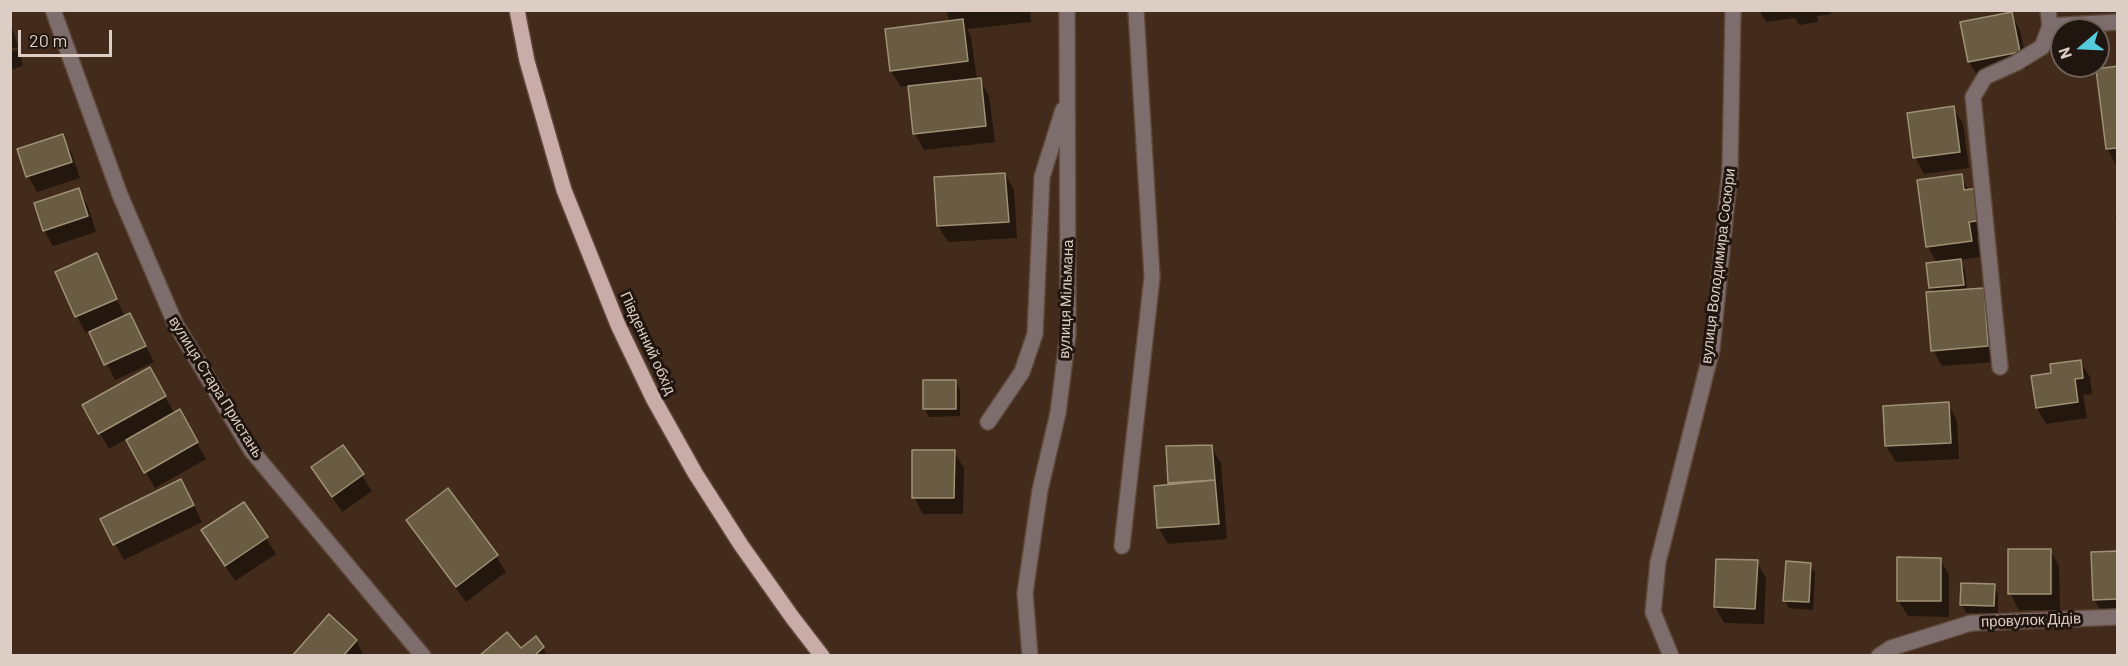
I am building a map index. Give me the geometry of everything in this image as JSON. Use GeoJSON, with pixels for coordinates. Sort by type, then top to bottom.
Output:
{"type":"FeatureCollection","features":[{"type":"Feature","properties":{"kind":"main road","name":"Південний обхід"},"geometry":{"type":"LineString","coordinates":[[517,10],[530,71],[564,190],[618,325],[653,398],[695,473],[747,554],[822,656]]}},
{"type":"Feature","properties":{"kind":"street","name":"вулиця Стара Пристань"},"geometry":{"type":"LineString","coordinates":[[53,10],[120,195],[175,323],[251,450],[423,656]]}},
{"type":"Feature","properties":{"kind":"street","name":"вулиця Мільмана"},"geometry":{"type":"LineString","coordinates":[[1030,656],[1025,593],[1040,490],[1058,413],[1068,334],[1067,10]]}},
{"type":"Feature","properties":{"kind":"street"},"geometry":{"type":"LineString","coordinates":[[1122,546],[1152,277],[1136,10]]}},
{"type":"Feature","properties":{"kind":"street","name":"вулиця Володимира Сосюри"},"geometry":{"type":"LineString","coordinates":[[1671,656],[1653,612],[1658,562],[1712,348],[1730,170],[1733,10]]}},
{"type":"Feature","properties":{"kind":"street"},"geometry":{"type":"LineString","coordinates":[[2000,367],[1973,97],[1985,77],[2016,63],[2042,47],[2050,27],[2048,10]]}},
{"type":"Feature","properties":{"kind":"street"},"geometry":{"type":"LineString","coordinates":[[988,422],[1022,372],[1035,334],[1042,177],[1067,96]]}},
{"type":"Feature","properties":{"kind":"street","name":"провулок Дідів"},"geometry":{"type":"LineString","coordinates":[[1879,656],[1891,648],[1971,623],[2118,617]]}},
{"type":"Feature","properties":{"kind":"building"},"geometry":{"type":"Polygon","coordinates":[[[2012,12],[2020,52],[1968,62],[1960,22],[2012,12]]]}},
{"type":"Feature","properties":{"kind":"building"},"geometry":{"type":"Polygon","coordinates":[[[963,19],[968,61],[890,71],[885,29],[963,19]]]}},
{"type":"Feature","properties":{"kind":"building"},"geometry":{"type":"Polygon","coordinates":[[[2118,66],[2118,148],[2106,149],[2097,78],[2110,78],[2110,67],[2118,66]]]}},
{"type":"Feature","properties":{"kind":"building"},"geometry":{"type":"Polygon","coordinates":[[[981,78],[986,126],[913,134],[908,86],[981,78]]]}},
{"type":"Feature","properties":{"kind":"building"},"geometry":{"type":"Polygon","coordinates":[[[1954,106],[1960,152],[1913,158],[1907,113],[1954,106]]]}},
{"type":"Feature","properties":{"kind":"building"},"geometry":{"type":"Polygon","coordinates":[[[63,134],[72,162],[26,177],[17,149],[63,134]]]}},
{"type":"Feature","properties":{"kind":"building"},"geometry":{"type":"Polygon","coordinates":[[[1005,173],[1009,222],[937,226],[934,177],[1005,173]]]}},
{"type":"Feature","properties":{"kind":"building"},"geometry":{"type":"Polygon","coordinates":[[[1962,174],[1964,190],[1978,188],[1982,220],[1969,222],[1972,241],[1926,247],[1917,180],[1962,174]]]}},
{"type":"Feature","properties":{"kind":"building"},"geometry":{"type":"Polygon","coordinates":[[[79,188],[88,216],[43,231],[34,203],[79,188]]]}},
{"type":"Feature","properties":{"kind":"building"},"geometry":{"type":"Polygon","coordinates":[[[97,253],[117,299],[75,317],[55,272],[97,253]]]}},
{"type":"Feature","properties":{"kind":"building"},"geometry":{"type":"Polygon","coordinates":[[[1961,259],[1964,285],[1929,288],[1926,263],[1961,259]]]}},
{"type":"Feature","properties":{"kind":"building"},"geometry":{"type":"Polygon","coordinates":[[[1984,288],[1988,346],[1931,351],[1926,292],[1984,288]]]}},
{"type":"Feature","properties":{"kind":"building"},"geometry":{"type":"Polygon","coordinates":[[[130,313],[146,346],[104,365],[89,332],[130,313]]]}},
{"type":"Feature","properties":{"kind":"building"},"geometry":{"type":"Polygon","coordinates":[[[2081,360],[2083,378],[2075,379],[2078,402],[2036,408],[2031,376],[2051,373],[2050,364],[2081,360]]]}},
{"type":"Feature","properties":{"kind":"building"},"geometry":{"type":"Polygon","coordinates":[[[150,367],[166,396],[98,434],[82,405],[150,367]]]}},
{"type":"Feature","properties":{"kind":"building"},"geometry":{"type":"Polygon","coordinates":[[[923,380],[956,380],[956,409],[923,409],[923,380]]]}},
{"type":"Feature","properties":{"kind":"building"},"geometry":{"type":"Polygon","coordinates":[[[1949,402],[1951,443],[1885,446],[1883,406],[1949,402]]]}},
{"type":"Feature","properties":{"kind":"building"},"geometry":{"type":"Polygon","coordinates":[[[180,409],[198,442],[144,473],[126,440],[180,409]]]}},
{"type":"Feature","properties":{"kind":"building"},"geometry":{"type":"Polygon","coordinates":[[[343,445],[364,474],[332,497],[311,467],[343,445]]]}},
{"type":"Feature","properties":{"kind":"building"},"geometry":{"type":"Polygon","coordinates":[[[1212,445],[1215,480],[1168,483],[1166,446],[1212,445]]]}},
{"type":"Feature","properties":{"kind":"building"},"geometry":{"type":"Polygon","coordinates":[[[912,450],[955,450],[954,498],[912,498],[912,450]]]}},
{"type":"Feature","properties":{"kind":"building"},"geometry":{"type":"Polygon","coordinates":[[[181,479],[194,505],[113,545],[100,519],[181,479]]]}},
{"type":"Feature","properties":{"kind":"building"},"geometry":{"type":"Polygon","coordinates":[[[1215,480],[1219,524],[1157,528],[1154,486],[1215,480]]]}},
{"type":"Feature","properties":{"kind":"building"},"geometry":{"type":"Polygon","coordinates":[[[448,488],[498,555],[456,587],[406,520],[448,488]]]}},
{"type":"Feature","properties":{"kind":"building"},"geometry":{"type":"Polygon","coordinates":[[[244,502],[268,537],[225,566],[201,530],[244,502]]]}},
{"type":"Feature","properties":{"kind":"building"},"geometry":{"type":"Polygon","coordinates":[[[2008,549],[2051,549],[2051,594],[2008,594],[2008,549]]]}},
{"type":"Feature","properties":{"kind":"building"},"geometry":{"type":"Polygon","coordinates":[[[2118,551],[2118,599],[2093,600],[2091,552],[2118,551]]]}},
{"type":"Feature","properties":{"kind":"building"},"geometry":{"type":"Polygon","coordinates":[[[1897,557],[1941,558],[1941,601],[1897,601],[1897,557]]]}},
{"type":"Feature","properties":{"kind":"building"},"geometry":{"type":"Polygon","coordinates":[[[1716,559],[1758,560],[1755,609],[1714,607],[1716,559]]]}},
{"type":"Feature","properties":{"kind":"building"},"geometry":{"type":"Polygon","coordinates":[[[1786,561],[1811,563],[1809,602],[1783,601],[1786,561]]]}},
{"type":"Feature","properties":{"kind":"building"},"geometry":{"type":"Polygon","coordinates":[[[1961,583],[1995,584],[1994,606],[1960,605],[1961,583]]]}},
{"type":"Feature","properties":{"kind":"building"},"geometry":{"type":"Polygon","coordinates":[[[329,614],[357,640],[343,656],[292,656],[329,614]]]}},
{"type":"Feature","properties":{"kind":"building"},"geometry":{"type":"Polygon","coordinates":[[[507,632],[521,648],[536,636],[544,647],[534,656],[479,656],[507,632]]]}}]}
